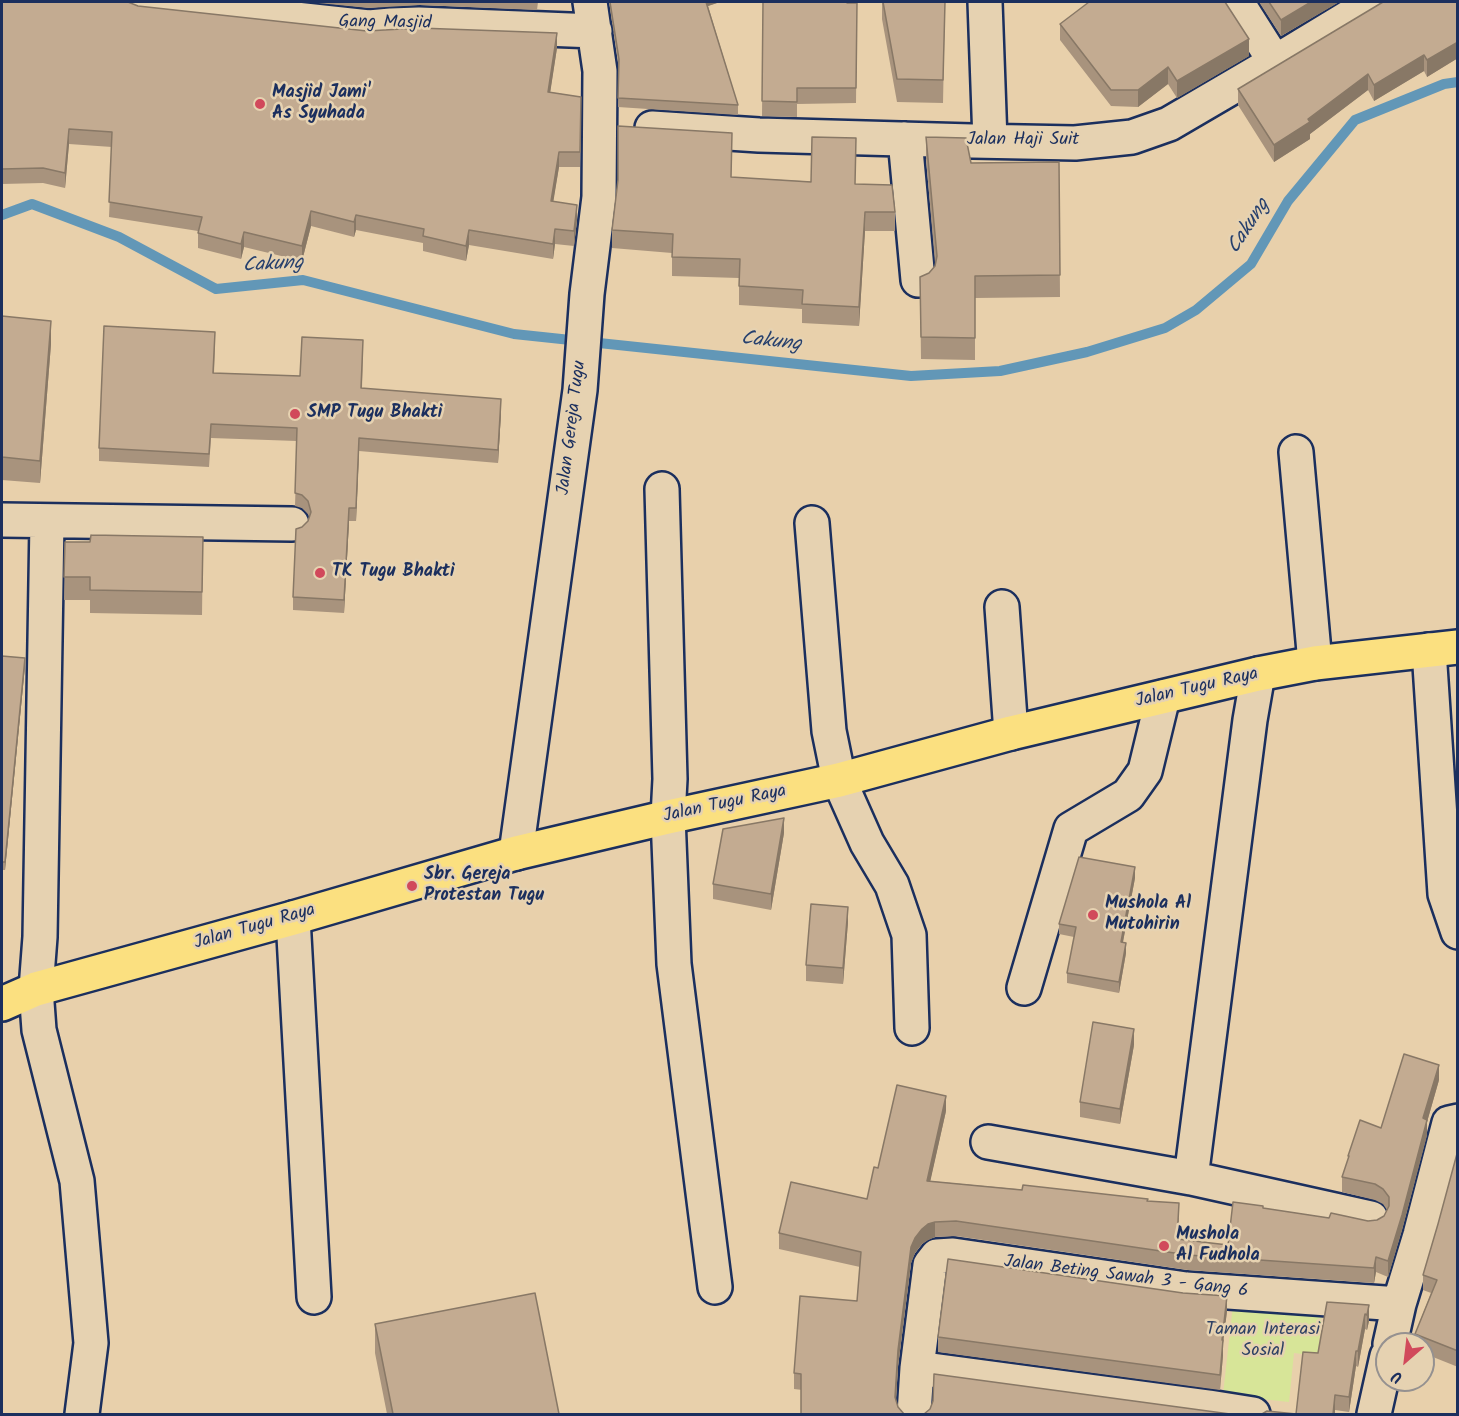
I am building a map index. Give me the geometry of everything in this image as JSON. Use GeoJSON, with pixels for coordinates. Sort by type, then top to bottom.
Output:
{"type":"FeatureCollection","features":[{"type":"Feature","properties":{"kind":"main road","name":"Jalan Tugu Raya"},"geometry":{"type":"LineString","coordinates":[[2,1004],[36,989],[516,853],[839,780],[1011,733],[1258,674],[1315,663],[1443,649]]}},
{"type":"Feature","properties":{"kind":"street","name":"Gang Masjid"},"geometry":{"type":"LineString","coordinates":[[140,2],[369,27],[592,16]]}},
{"type":"Feature","properties":{"kind":"street"},"geometry":{"type":"LineString","coordinates":[[985,2],[990,141]]}},
{"type":"Feature","properties":{"kind":"street"},"geometry":{"type":"LineString","coordinates":[[1237,2],[1275,62]]}},
{"type":"Feature","properties":{"kind":"street","name":"Jalan Haji Suit"},"geometry":{"type":"LineString","coordinates":[[600,125],[759,135],[990,141],[1075,142],[1132,137],[1169,124],[1374,2]]}},
{"type":"Feature","properties":{"kind":"street","name":"Jalan Gereja Tugu"},"geometry":{"type":"LineString","coordinates":[[516,853],[580,390],[587,294],[599,196],[600,71],[592,16]]}},
{"type":"Feature","properties":{"kind":"street"},"geometry":{"type":"LineString","coordinates":[[905,139],[918,280]]}},
{"type":"Feature","properties":{"kind":"street"},"geometry":{"type":"LineString","coordinates":[[1296,452],[1315,663]]}},
{"type":"Feature","properties":{"kind":"street"},"geometry":{"type":"LineString","coordinates":[[662,489],[670,779],[668,818],[674,964],[715,1287]]}},
{"type":"Feature","properties":{"kind":"street"},"geometry":{"type":"LineString","coordinates":[[2,520],[292,524]]}},
{"type":"Feature","properties":{"kind":"street"},"geometry":{"type":"LineString","coordinates":[[47,521],[40,925],[36,989],[39,1030],[77,1181],[91,1344],[82,1414]]}},
{"type":"Feature","properties":{"kind":"street"},"geometry":{"type":"LineString","coordinates":[[812,522],[829,731],[839,780],[867,843],[892,885],[909,934],[912,1029]]}},
{"type":"Feature","properties":{"kind":"street"},"geometry":{"type":"LineString","coordinates":[[1002,608],[1011,733]]}},
{"type":"Feature","properties":{"kind":"street"},"geometry":{"type":"LineString","coordinates":[[1443,649],[1445,894],[1458,932]]}},
{"type":"Feature","properties":{"kind":"street"},"geometry":{"type":"LineString","coordinates":[[1191,1178],[1250,720],[1258,674]]}},
{"type":"Feature","properties":{"kind":"street"},"geometry":{"type":"LineString","coordinates":[[1024,988],[1071,829],[1128,795],[1145,771],[1163,697]]}},
{"type":"Feature","properties":{"kind":"street"},"geometry":{"type":"LineString","coordinates":[[293,918],[314,1297]]}},
{"type":"Feature","properties":{"kind":"street"},"geometry":{"type":"LineString","coordinates":[[1393,1332],[1449,1123],[1458,1121]]}},
{"type":"Feature","properties":{"kind":"street"},"geometry":{"type":"LineString","coordinates":[[988,1142],[1191,1178],[1371,1218]]}},
{"type":"Feature","properties":{"kind":"street","name":"Jalan Beting Sawah 3 - Gang 6"},"geometry":{"type":"LineString","coordinates":[[916,1368],[930,1265],[937,1256],[952,1256],[1186,1289],[1399,1304]]}},
{"type":"Feature","properties":{"kind":"street"},"geometry":{"type":"LineString","coordinates":[[914,1414],[916,1368],[1253,1414]]}},
{"type":"Feature","properties":{"kind":"street"},"geometry":{"type":"LineString","coordinates":[[1374,1414],[1379,1392]]}},
{"type":"Feature","properties":{"kind":"green space","name":"Taman Interasi Sosial"},"geometry":{"type":"Polygon","coordinates":[[[1233,1304],[1322,1313],[1318,1356],[1294,1353],[1289,1402],[1223,1395],[1233,1304]]]}},
{"type":"Feature","properties":{"kind":"building"},"geometry":{"type":"Polygon","coordinates":[[[2,2],[128,2],[138,6],[367,31],[419,28],[557,33],[548,92],[581,97],[580,152],[559,152],[551,201],[577,205],[574,231],[555,229],[553,244],[469,230],[466,246],[423,236],[424,229],[356,215],[354,222],[311,211],[302,246],[244,232],[241,244],[198,233],[202,217],[109,202],[112,132],[69,129],[65,173],[43,168],[2,169],[2,2]]]}},
{"type":"Feature","properties":{"kind":"building"},"geometry":{"type":"Polygon","coordinates":[[[610,2],[706,2],[738,105],[618,98],[619,59],[610,2]]]}},
{"type":"Feature","properties":{"kind":"building"},"geometry":{"type":"Polygon","coordinates":[[[763,2],[857,3],[856,88],[797,88],[797,102],[762,101],[763,2]]]}},
{"type":"Feature","properties":{"kind":"building"},"geometry":{"type":"Polygon","coordinates":[[[883,2],[945,2],[943,80],[897,79],[883,2]]]}},
{"type":"Feature","properties":{"kind":"building"},"geometry":{"type":"Polygon","coordinates":[[[1089,2],[1225,2],[1249,39],[1177,81],[1168,67],[1138,90],[1111,90],[1060,24],[1089,2]]]}},
{"type":"Feature","properties":{"kind":"building"},"geometry":{"type":"Polygon","coordinates":[[[1269,2],[1311,2],[1281,20],[1269,2]]]}},
{"type":"Feature","properties":{"kind":"building"},"geometry":{"type":"Polygon","coordinates":[[[1383,2],[1458,2],[1458,42],[1427,60],[1424,55],[1374,85],[1368,74],[1308,119],[1310,122],[1274,145],[1238,89],[1383,2]]]}},
{"type":"Feature","properties":{"kind":"building"},"geometry":{"type":"Polygon","coordinates":[[[618,126],[732,133],[731,177],[811,182],[812,137],[856,138],[855,184],[892,185],[895,212],[865,212],[859,307],[802,304],[803,290],[739,286],[740,259],[672,257],[673,234],[612,230],[618,180],[618,126]]]}},
{"type":"Feature","properties":{"kind":"building"},"geometry":{"type":"Polygon","coordinates":[[[926,137],[966,138],[971,163],[1059,162],[1060,275],[975,276],[975,338],[921,337],[920,277],[929,273],[935,266],[937,256],[926,137]]]}},
{"type":"Feature","properties":{"kind":"building"},"geometry":{"type":"Polygon","coordinates":[[[2,316],[51,321],[40,461],[2,457],[2,316]]]}},
{"type":"Feature","properties":{"kind":"building"},"geometry":{"type":"Polygon","coordinates":[[[104,326],[215,332],[213,373],[300,376],[302,337],[363,340],[361,388],[501,399],[498,450],[359,438],[356,508],[349,508],[344,600],[293,597],[296,529],[308,521],[311,512],[308,501],[302,495],[295,493],[297,428],[211,424],[209,454],[99,448],[104,326]]]}},
{"type":"Feature","properties":{"kind":"building"},"geometry":{"type":"Polygon","coordinates":[[[91,535],[203,537],[202,592],[90,590],[90,577],[64,577],[65,542],[90,542],[91,535]]]}},
{"type":"Feature","properties":{"kind":"building"},"geometry":{"type":"Polygon","coordinates":[[[2,656],[25,658],[5,862],[2,862],[2,656]]]}},
{"type":"Feature","properties":{"kind":"building"},"geometry":{"type":"Polygon","coordinates":[[[784,818],[771,894],[713,884],[723,829],[784,818]]]}},
{"type":"Feature","properties":{"kind":"building","name":"Mushola Al Mutohirin"},"geometry":{"type":"Polygon","coordinates":[[[1079,857],[1135,867],[1121,942],[1126,943],[1119,982],[1067,973],[1076,927],[1059,924],[1079,857]]]}},
{"type":"Feature","properties":{"kind":"building"},"geometry":{"type":"Polygon","coordinates":[[[811,904],[848,907],[843,968],[806,965],[811,904]]]}},
{"type":"Feature","properties":{"kind":"building"},"geometry":{"type":"Polygon","coordinates":[[[1093,1022],[1134,1029],[1120,1109],[1080,1102],[1093,1022]]]}},
{"type":"Feature","properties":{"kind":"building"},"geometry":{"type":"Polygon","coordinates":[[[1404,1054],[1439,1065],[1423,1118],[1427,1120],[1388,1261],[1376,1257],[1374,1268],[1188,1255],[956,1221],[935,1222],[922,1229],[911,1247],[898,1350],[895,1397],[898,1407],[904,1414],[801,1414],[801,1374],[794,1373],[800,1296],[857,1301],[861,1252],[779,1233],[791,1182],[867,1199],[874,1167],[878,1168],[897,1085],[946,1096],[927,1181],[1022,1190],[1023,1185],[1179,1203],[1177,1239],[1228,1245],[1233,1202],[1329,1218],[1331,1213],[1368,1221],[1384,1216],[1389,1206],[1389,1197],[1383,1189],[1375,1184],[1342,1177],[1360,1120],[1381,1128],[1404,1054]]]}},
{"type":"Feature","properties":{"kind":"building"},"geometry":{"type":"Polygon","coordinates":[[[1458,1150],[1458,1351],[1435,1342],[1435,1332],[1416,1332],[1437,1280],[1423,1275],[1458,1150]]]}},
{"type":"Feature","properties":{"kind":"building"},"geometry":{"type":"Polygon","coordinates":[[[948,1259],[1183,1293],[1227,1296],[1220,1375],[938,1337],[948,1259]]]}},
{"type":"Feature","properties":{"kind":"building"},"geometry":{"type":"Polygon","coordinates":[[[535,1293],[559,1414],[393,1414],[375,1324],[535,1293]]]}},
{"type":"Feature","properties":{"kind":"building"},"geometry":{"type":"Polygon","coordinates":[[[1327,1302],[1369,1305],[1358,1351],[1356,1351],[1349,1397],[1335,1395],[1333,1414],[1296,1414],[1303,1352],[1318,1353],[1327,1302]]]}},
{"type":"Feature","properties":{"kind":"building"},"geometry":{"type":"Polygon","coordinates":[[[934,1374],[1230,1414],[924,1414],[930,1409],[933,1401],[934,1374]]]}},
{"type":"Feature","properties":{"kind":"building"},"geometry":{"type":"Polygon","coordinates":[[[1267,1411],[1296,1414],[1262,1414],[1267,1411]]]}},
{"type":"Feature","properties":{"kind":"waterway","name":"Cakung"},"geometry":{"type":"LineString","coordinates":[[2,215],[32,204],[119,237],[216,289],[303,280],[514,334],[911,376],[1000,371],[1087,352],[1165,328],[1196,310],[1251,264],[1288,201],[1355,120],[1444,84],[1458,82]]}},
{"type":"Feature","properties":{"kind":"place","name":"Masjid Jami' As Syuhada"},"geometry":{"type":"Point","coordinates":[260,104]}},
{"type":"Feature","properties":{"kind":"place","name":"SMP Tugu Bhakti"},"geometry":{"type":"Point","coordinates":[295,414]}},
{"type":"Feature","properties":{"kind":"place","name":"TK Tugu Bhakti"},"geometry":{"type":"Point","coordinates":[320,573]}},
{"type":"Feature","properties":{"kind":"place","name":"Sbr. Gereja Protestan Tugu"},"geometry":{"type":"Point","coordinates":[412,886]}},
{"type":"Feature","properties":{"kind":"place","name":"Mushola Al Mutohirin"},"geometry":{"type":"Point","coordinates":[1093,915]}},
{"type":"Feature","properties":{"kind":"place","name":"Mushola Al Fudhola"},"geometry":{"type":"Point","coordinates":[1164,1246]}}]}
